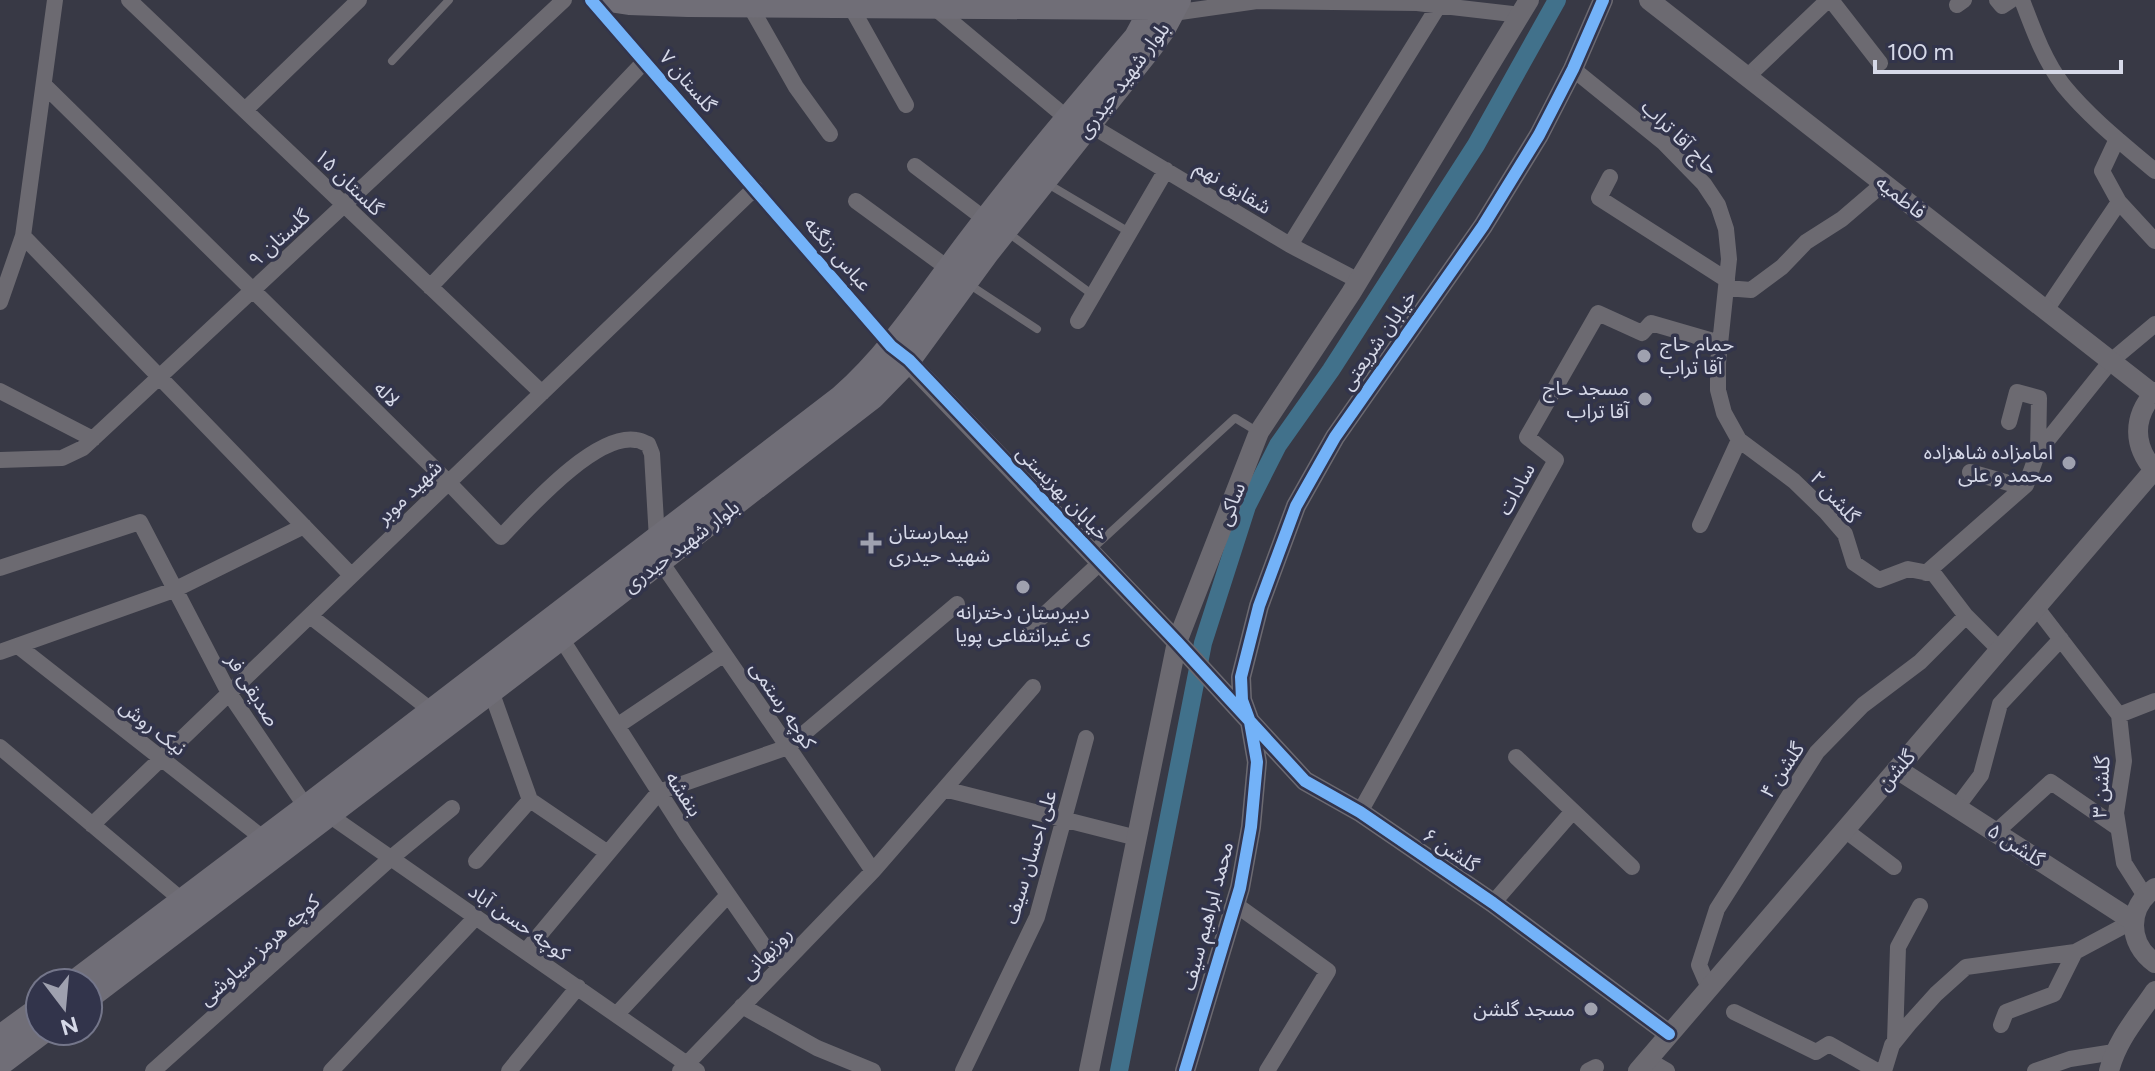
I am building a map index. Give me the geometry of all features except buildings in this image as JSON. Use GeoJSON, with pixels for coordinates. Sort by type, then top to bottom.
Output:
{"type":"FeatureCollection","features":[{"type":"Feature","properties":{"kind":"main road"},"geometry":{"type":"LineString","coordinates":[[609,0],[750,6],[1165,5]]}},
{"type":"Feature","properties":{"kind":"main road","name":"بلوار شهید حیدری"},"geometry":{"type":"LineString","coordinates":[[996,225],[1044,182],[1079,122],[1136,37],[1165,5]]}},
{"type":"Feature","properties":{"kind":"main road","name":"بلوار شهید حیدری"},"geometry":{"type":"LineString","coordinates":[[94,967],[264,839],[491,691],[561,638],[659,550],[861,379],[900,353],[996,225],[1079,122]]}},
{"type":"Feature","properties":{"kind":"main road","name":"بلوار شهید حیدری"},"geometry":{"type":"LineString","coordinates":[[104,985],[432,711],[659,550]]}},
{"type":"Feature","properties":{"kind":"main road"},"geometry":{"type":"LineString","coordinates":[[0,1037],[24,1020]]}},
{"type":"Feature","properties":{"kind":"main road"},"geometry":{"type":"LineString","coordinates":[[0,1064],[24,1046]]}},
{"type":"Feature","properties":{"kind":"street"},"geometry":{"type":"LineString","coordinates":[[0,302],[23,236],[55,0]]}},
{"type":"Feature","properties":{"kind":"street","name":"گلستان ۱۵"},"geometry":{"type":"LineString","coordinates":[[129,0],[542,393]]}},
{"type":"Feature","properties":{"kind":"street"},"geometry":{"type":"LineString","coordinates":[[245,110],[359,0]]}},
{"type":"Feature","properties":{"kind":"street","name":"گلستان ۹"},"geometry":{"type":"LineString","coordinates":[[0,460],[62,458],[83,448],[564,0]]}},
{"type":"Feature","properties":{"kind":"street","name":"گلستان ۷"},"geometry":{"type":"LineString","coordinates":[[591,0],[755,188]]}},
{"type":"Feature","properties":{"kind":"street","name":"خیابان شریعتی"},"geometry":{"type":"LineString","coordinates":[[1250,722],[1242,700],[1241,677],[1259,606],[1296,506],[1335,437],[1483,226],[1539,135],[1573,69],[1603,0]]}},
{"type":"Feature","properties":{"kind":"street","name":"فاطمیه"},"geometry":{"type":"LineString","coordinates":[[1649,0],[2154,393]]}},
{"type":"Feature","properties":{"kind":"street"},"geometry":{"type":"LineString","coordinates":[[1747,77],[1829,0],[1880,63]]}},
{"type":"Feature","properties":{"kind":"street"},"geometry":{"type":"LineString","coordinates":[[1997,0],[2002,6],[2011,0]]}},
{"type":"Feature","properties":{"kind":"street"},"geometry":{"type":"LineString","coordinates":[[2022,0],[2037,39],[2063,84],[2117,139],[2155,171]]}},
{"type":"Feature","properties":{"kind":"street"},"geometry":{"type":"LineString","coordinates":[[1165,5],[1250,1],[1525,8]]}},
{"type":"Feature","properties":{"kind":"street"},"geometry":{"type":"LineString","coordinates":[[850,5],[906,105]]}},
{"type":"Feature","properties":{"kind":"street"},"geometry":{"type":"LineString","coordinates":[[1290,245],[1439,5]]}},
{"type":"Feature","properties":{"kind":"street"},"geometry":{"type":"LineString","coordinates":[[750,6],[796,87],[830,134]]}},
{"type":"Feature","properties":{"kind":"street","name":"شقایق نهم"},"geometry":{"type":"LineString","coordinates":[[933,6],[1079,122],[1290,245],[1357,280]]}},
{"type":"Feature","properties":{"kind":"street","name":"ساکی"},"geometry":{"type":"LineString","coordinates":[[1089,1071],[1137,838],[1182,648],[1259,432],[1525,8]]}},
{"type":"Feature","properties":{"kind":"street"},"geometry":{"type":"LineString","coordinates":[[430,287],[644,62]]}},
{"type":"Feature","properties":{"kind":"street","name":"حاج آقا تراب"},"geometry":{"type":"LineString","coordinates":[[1573,69],[1663,142],[1704,184],[1718,205],[1726,229],[1729,259],[1718,390],[1724,413],[1739,440]]}},
{"type":"Feature","properties":{"kind":"street","name":"لاله"},"geometry":{"type":"LineString","coordinates":[[44,85],[501,537],[553,484],[593,453],[619,441],[635,439],[648,444],[652,454],[659,550]]}},
{"type":"Feature","properties":{"kind":"street"},"geometry":{"type":"LineString","coordinates":[[2117,139],[2102,171],[2119,202],[2155,241]]}},
{"type":"Feature","properties":{"kind":"street"},"geometry":{"type":"LineString","coordinates":[[915,166],[996,225]]}},
{"type":"Feature","properties":{"kind":"street"},"geometry":{"type":"LineString","coordinates":[[1078,321],[1166,170]]}},
{"type":"Feature","properties":{"kind":"street"},"geometry":{"type":"LineString","coordinates":[[1610,177],[1599,198],[1726,284],[1751,290],[1782,267],[1806,242],[1842,219],[1884,183]]}},
{"type":"Feature","properties":{"kind":"street","name":"عباس زنگنه"},"geometry":{"type":"LineString","coordinates":[[755,188],[900,353]]}},
{"type":"Feature","properties":{"kind":"street","name":"شهید موبر"},"geometry":{"type":"LineString","coordinates":[[92,825],[755,188]]}},
{"type":"Feature","properties":{"kind":"street"},"geometry":{"type":"LineString","coordinates":[[856,201],[958,275]]}},
{"type":"Feature","properties":{"kind":"street"},"geometry":{"type":"LineString","coordinates":[[2046,310],[2119,202]]}},
{"type":"Feature","properties":{"kind":"street"},"geometry":{"type":"LineString","coordinates":[[23,236],[351,575]]}},
{"type":"Feature","properties":{"kind":"street","name":"سادات"},"geometry":{"type":"LineString","coordinates":[[1360,812],[1556,460],[1527,437],[1598,313],[1642,333],[1651,323],[1720,343]]}},
{"type":"Feature","properties":{"kind":"street"},"geometry":{"type":"LineString","coordinates":[[1926,573],[2023,487],[2038,452],[2111,361],[2155,324]]}},
{"type":"Feature","properties":{"kind":"street","name":"خیابان بهزیستی"},"geometry":{"type":"LineString","coordinates":[[900,353],[1221,689]]}},
{"type":"Feature","properties":{"kind":"street"},"geometry":{"type":"LineString","coordinates":[[0,391],[93,439]]}},
{"type":"Feature","properties":{"kind":"street"},"geometry":{"type":"LineString","coordinates":[[2009,422],[2017,392],[2039,398],[2038,452]]}},
{"type":"Feature","properties":{"kind":"street"},"geometry":{"type":"LineString","coordinates":[[2154,393],[2143,407],[2138,424],[2138,440],[2154,470]]}},
{"type":"Feature","properties":{"kind":"street"},"geometry":{"type":"LineString","coordinates":[[1700,525],[1739,440]]}},
{"type":"Feature","properties":{"kind":"street","name":"گلشن ۲"},"geometry":{"type":"LineString","coordinates":[[1739,440],[1794,481],[1826,512],[1845,534],[1854,563],[1879,580],[1908,569],[1926,573]]}},
{"type":"Feature","properties":{"kind":"street","name":"گلشن"},"geometry":{"type":"LineString","coordinates":[[1643,1065],[2154,470]]}},
{"type":"Feature","properties":{"kind":"street"},"geometry":{"type":"LineString","coordinates":[[1970,472],[2023,487]]}},
{"type":"Feature","properties":{"kind":"street","name":"صدیقی فر"},"geometry":{"type":"LineString","coordinates":[[0,568],[140,522],[229,693],[317,807]]}},
{"type":"Feature","properties":{"kind":"street"},"geometry":{"type":"LineString","coordinates":[[0,652],[174,590],[304,526]]}},
{"type":"Feature","properties":{"kind":"street","name":"کوچه رستمی"},"geometry":{"type":"LineString","coordinates":[[659,550],[724,654],[873,871]]}},
{"type":"Feature","properties":{"kind":"street"},"geometry":{"type":"LineString","coordinates":[[1031,627],[1095,556]]}},
{"type":"Feature","properties":{"kind":"street"},"geometry":{"type":"LineString","coordinates":[[1926,573],[1934,574],[1966,616],[2000,650]]}},
{"type":"Feature","properties":{"kind":"street"},"geometry":{"type":"LineString","coordinates":[[526,951],[659,792],[788,747],[957,604]]}},
{"type":"Feature","properties":{"kind":"street"},"geometry":{"type":"LineString","coordinates":[[2036,607],[2119,715],[2155,701]]}},
{"type":"Feature","properties":{"kind":"street"},"geometry":{"type":"LineString","coordinates":[[310,616],[432,711]]}},
{"type":"Feature","properties":{"kind":"street","name":"گلشن ۴"},"geometry":{"type":"LineString","coordinates":[[1709,988],[1699,965],[1717,909],[1817,752],[1863,705],[1920,662],[1966,616]]}},
{"type":"Feature","properties":{"kind":"street","name":"بنفشه"},"geometry":{"type":"LineString","coordinates":[[561,638],[659,792],[779,968]]}},
{"type":"Feature","properties":{"kind":"street"},"geometry":{"type":"LineString","coordinates":[[1957,807],[1981,775],[2000,704],[2061,639]]}},
{"type":"Feature","properties":{"kind":"street","name":"نیک روش"},"geometry":{"type":"LineString","coordinates":[[18,646],[264,839]]}},
{"type":"Feature","properties":{"kind":"street"},"geometry":{"type":"LineString","coordinates":[[617,726],[724,654]]}},
{"type":"Feature","properties":{"kind":"street","name":"روزبهانی"},"geometry":{"type":"LineString","coordinates":[[688,1068],[742,1006],[873,871],[1033,687]]}},
{"type":"Feature","properties":{"kind":"street","name":"گلشن ۶"},"geometry":{"type":"LineString","coordinates":[[1221,689],[1305,781],[1360,812],[1493,903],[1669,1034]]}},
{"type":"Feature","properties":{"kind":"street"},"geometry":{"type":"LineString","coordinates":[[491,691],[530,800],[608,853]]}},
{"type":"Feature","properties":{"kind":"street","name":"گلشن ۳"},"geometry":{"type":"LineString","coordinates":[[2119,715],[2124,761],[2116,813],[2124,863],[2150,892]]}},
{"type":"Feature","properties":{"kind":"street","name":"محمد ابراهیم سیف"},"geometry":{"type":"LineString","coordinates":[[1185,1071],[1240,888],[1253,814],[1257,762],[1250,722]]}},
{"type":"Feature","properties":{"kind":"street","name":"علی احسان سیف"},"geometry":{"type":"LineString","coordinates":[[963,1071],[1037,917],[1086,738]]}},
{"type":"Feature","properties":{"kind":"street"},"geometry":{"type":"LineString","coordinates":[[0,747],[183,901]]}},
{"type":"Feature","properties":{"kind":"street"},"geometry":{"type":"LineString","coordinates":[[1516,757],[1632,867]]}},
{"type":"Feature","properties":{"kind":"street","name":"گلشن ۵"},"geometry":{"type":"LineString","coordinates":[[1897,769],[2133,921]]}},
{"type":"Feature","properties":{"kind":"street"},"geometry":{"type":"LineString","coordinates":[[1996,832],[2051,782],[2118,828]]}},
{"type":"Feature","properties":{"kind":"street"},"geometry":{"type":"LineString","coordinates":[[944,789],[1137,838]]}},
{"type":"Feature","properties":{"kind":"street"},"geometry":{"type":"LineString","coordinates":[[476,861],[530,800]]}},
{"type":"Feature","properties":{"kind":"street","name":"کوچه حسن آباد"},"geometry":{"type":"LineString","coordinates":[[317,807],[617,1014],[688,1068]]}},
{"type":"Feature","properties":{"kind":"street","name":"کوچه هرمز سیاوشی"},"geometry":{"type":"LineString","coordinates":[[153,1071],[391,858],[452,808]]}},
{"type":"Feature","properties":{"kind":"street"},"geometry":{"type":"LineString","coordinates":[[1493,903],[1573,811]]}},
{"type":"Feature","properties":{"kind":"street"},"geometry":{"type":"LineString","coordinates":[[1845,830],[1894,867]]}},
{"type":"Feature","properties":{"kind":"street"},"geometry":{"type":"LineString","coordinates":[[2150,892],[2139,904],[2133,921],[2140,948],[2155,963]]}},
{"type":"Feature","properties":{"kind":"street"},"geometry":{"type":"LineString","coordinates":[[617,1014],[728,895]]}},
{"type":"Feature","properties":{"kind":"street"},"geometry":{"type":"LineString","coordinates":[[1235,904],[1328,971],[1267,1071]]}},
{"type":"Feature","properties":{"kind":"street"},"geometry":{"type":"LineString","coordinates":[[1884,1071],[1895,1041],[1898,947],[1920,906]]}},
{"type":"Feature","properties":{"kind":"street"},"geometry":{"type":"LineString","coordinates":[[331,1071],[476,917]]}},
{"type":"Feature","properties":{"kind":"street"},"geometry":{"type":"LineString","coordinates":[[1895,1041],[1936,994],[1966,967],[2075,952],[2133,921]]}},
{"type":"Feature","properties":{"kind":"street"},"geometry":{"type":"LineString","coordinates":[[2001,1025],[2006,1012],[2054,994],[2075,952]]}},
{"type":"Feature","properties":{"kind":"street"},"geometry":{"type":"LineString","coordinates":[[509,1071],[578,987]]}},
{"type":"Feature","properties":{"kind":"street"},"geometry":{"type":"LineString","coordinates":[[2035,1071],[2070,1059],[2112,1062],[2130,1024],[2155,991]]}},
{"type":"Feature","properties":{"kind":"street"},"geometry":{"type":"LineString","coordinates":[[742,1006],[817,1048],[873,1071]]}},
{"type":"Feature","properties":{"kind":"street"},"geometry":{"type":"LineString","coordinates":[[1734,1012],[1816,1052],[1829,1044],[1877,1071]]}},
{"type":"Feature","properties":{"kind":"street"},"geometry":{"type":"LineString","coordinates":[[1643,1065],[1667,1071]]}},
{"type":"Feature","properties":{"kind":"lane"},"geometry":{"type":"LineString","coordinates":[[392,61],[449,0]]}},
{"type":"Feature","properties":{"kind":"lane"},"geometry":{"type":"LineString","coordinates":[[1044,182],[1130,232]]}},
{"type":"Feature","properties":{"kind":"lane"},"geometry":{"type":"LineString","coordinates":[[996,225],[1093,296]]}},
{"type":"Feature","properties":{"kind":"lane"},"geometry":{"type":"LineString","coordinates":[[958,275],[1037,329]]}},
{"type":"Feature","properties":{"kind":"lane"},"geometry":{"type":"LineString","coordinates":[[1095,556],[1235,418],[1259,432]]}},
{"type":"Feature","properties":{"kind":"waterway"},"geometry":{"type":"LineString","coordinates":[[1119,1071],[1203,643],[1247,506],[1278,445],[1331,370],[1476,145],[1557,0]]}},
{"type":"Feature","properties":{"kind":"cycle path"},"geometry":{"type":"LineString","coordinates":[[591,0],[891,346],[909,360],[1305,781],[1360,812],[1493,903],[1669,1034]]}},
{"type":"Feature","properties":{"kind":"cycle path"},"geometry":{"type":"LineString","coordinates":[[1185,1071],[1240,888],[1251,827],[1257,762],[1250,722],[1242,700],[1241,677],[1259,606],[1296,506],[1335,437],[1483,226],[1539,135],[1573,69],[1603,0]]}},
{"type":"Feature","properties":{"kind":"place","name":"حمام حاج آقا تراب"},"geometry":{"type":"Point","coordinates":[1644,356]}},
{"type":"Feature","properties":{"kind":"place","name":"مسجد حاج آقا تراب"},"geometry":{"type":"Point","coordinates":[1645,399]}},
{"type":"Feature","properties":{"kind":"place","name":"امامزاده شاهزاده محمد و علی"},"geometry":{"type":"Point","coordinates":[2069,463]}},
{"type":"Feature","properties":{"kind":"place","name":"بیمارستان شهید حیدری"},"geometry":{"type":"Point","coordinates":[871,543]}},
{"type":"Feature","properties":{"kind":"place","name":"دبیرستان دخترانه ی غیرانتفاعی پویا"},"geometry":{"type":"Point","coordinates":[1023,587]}},
{"type":"Feature","properties":{"kind":"place","name":"مسجد گلشن"},"geometry":{"type":"Point","coordinates":[1591,1009]}}]}
